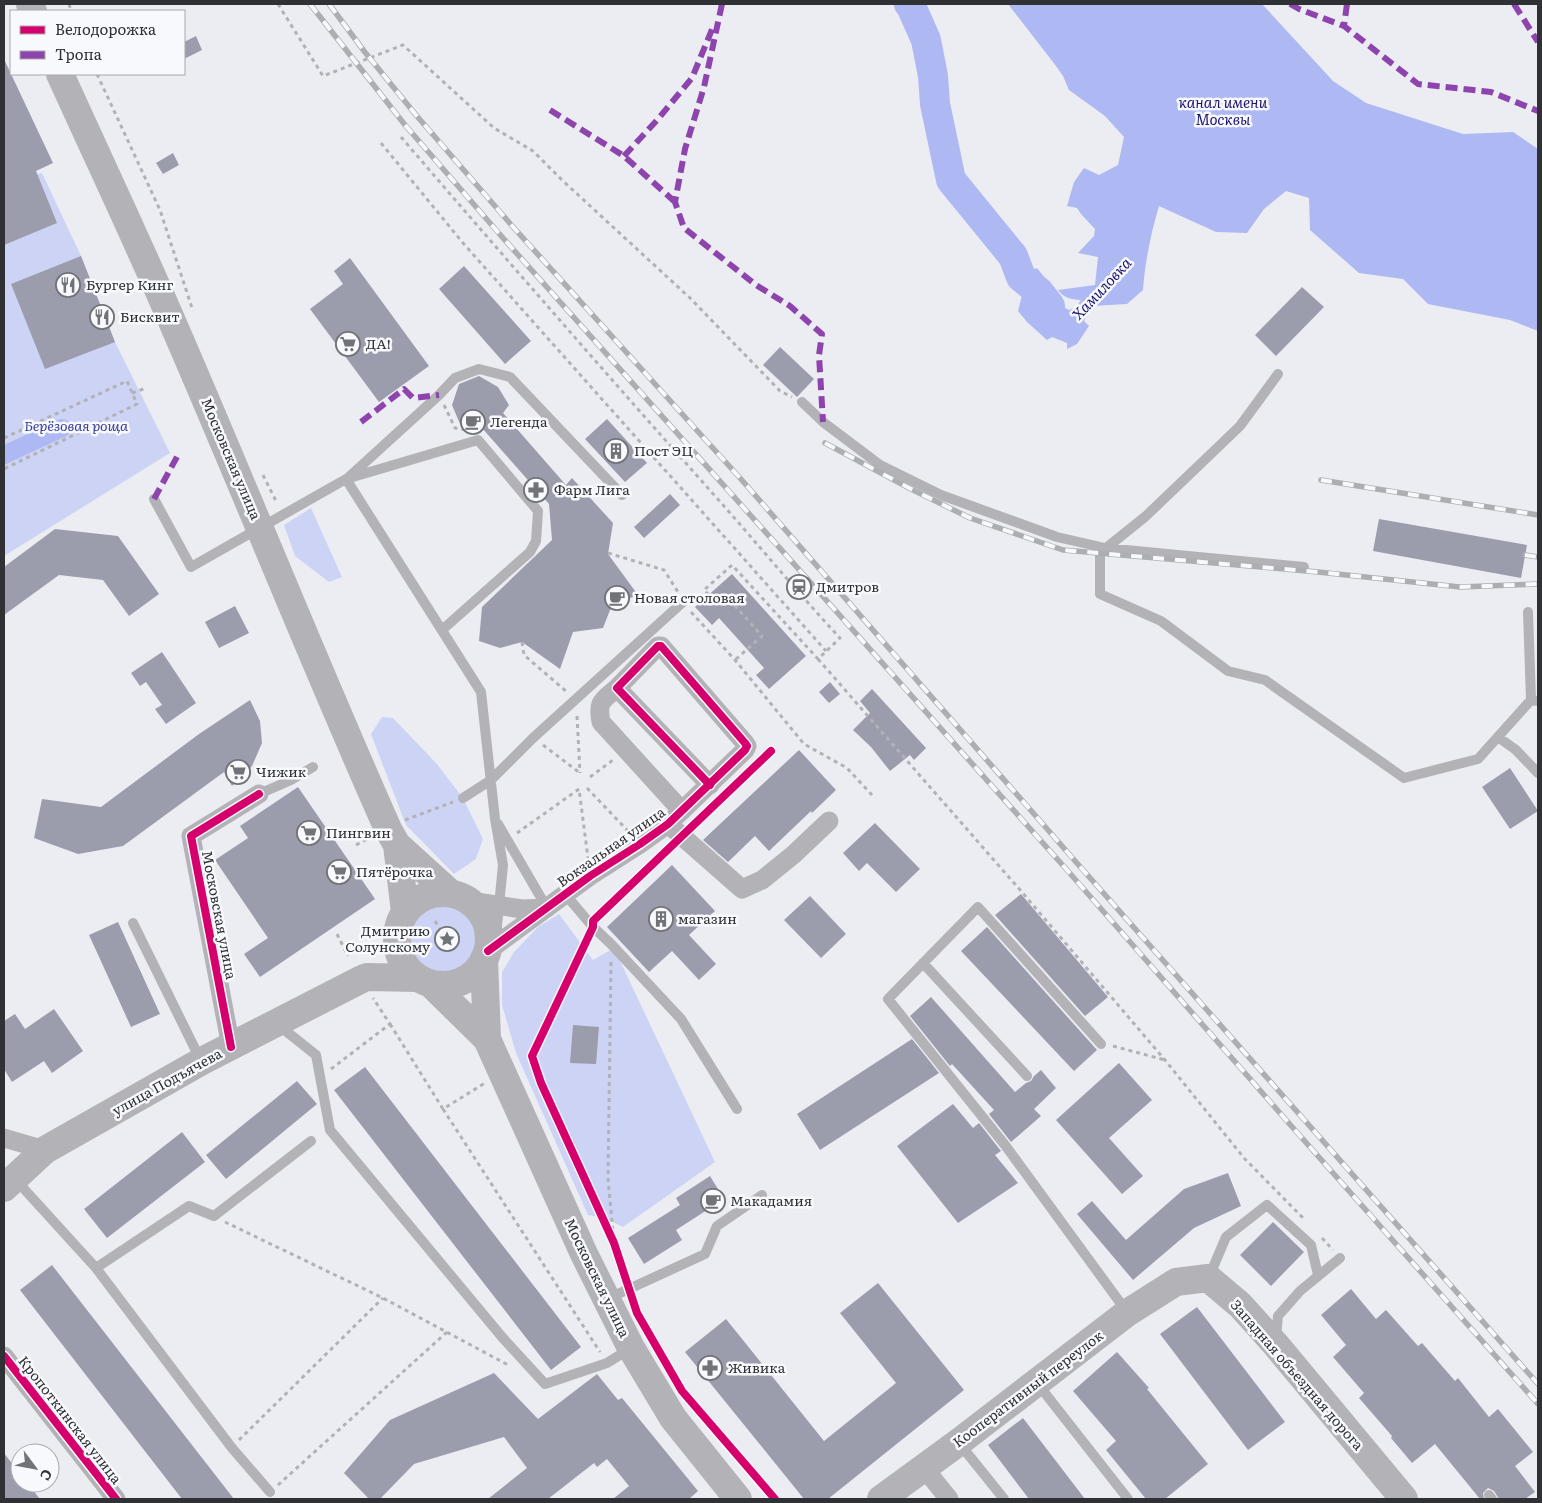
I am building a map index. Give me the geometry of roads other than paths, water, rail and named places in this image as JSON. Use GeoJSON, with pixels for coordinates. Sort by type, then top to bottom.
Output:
{"type":"FeatureCollection","features":[{"type":"Feature","properties":{"kind":"main road","name":"Московская улица"},"geometry":{"type":"LineString","coordinates":[[60,75],[173,324],[272,522],[334,709],[388,829],[401,833],[460,897],[480,911],[486,923],[489,935],[486,955],[488,1039],[584,1254],[617,1294],[630,1348],[673,1418],[738,1499]]}},
{"type":"Feature","properties":{"kind":"main road","name":"Московская улица"},"geometry":{"type":"LineString","coordinates":[[401,833],[401,922],[397,947],[400,958],[407,969],[424,981],[488,1039]]}},
{"type":"Feature","properties":{"kind":"main road"},"geometry":{"type":"LineString","coordinates":[[401,922],[415,902],[427,896],[439,893],[460,897]]}},
{"type":"Feature","properties":{"kind":"main road","name":"улица Подъячева"},"geometry":{"type":"LineString","coordinates":[[370,987],[401,922]]}},
{"type":"Feature","properties":{"kind":"main road"},"geometry":{"type":"LineString","coordinates":[[424,981],[446,986],[457,983],[471,976],[486,955]]}},
{"type":"Feature","properties":{"kind":"main road","name":"улица Подъячева"},"geometry":{"type":"LineString","coordinates":[[9,1183],[45,1150],[202,1061],[276,1024],[370,987],[424,981]]}},
{"type":"Feature","properties":{"kind":"main road","name":"Кооперативный переулок"},"geometry":{"type":"LineString","coordinates":[[881,1499],[959,1442],[1127,1313],[1176,1282],[1208,1278]]}},
{"type":"Feature","properties":{"kind":"main road","name":"Западная объездная дорога"},"geometry":{"type":"LineString","coordinates":[[1208,1278],[1240,1305],[1404,1499]]}},
{"type":"Feature","properties":{"kind":"street","name":"Вокзальная улица"},"geometry":{"type":"LineString","coordinates":[[486,955],[590,876],[668,824],[710,785],[747,746],[662,646],[658,646],[617,688]]}},
{"type":"Feature","properties":{"kind":"street"},"geometry":{"type":"LineString","coordinates":[[682,811],[601,722],[599,710],[602,701],[617,688],[710,785]]}},
{"type":"Feature","properties":{"kind":"street","name":"Московская улица"},"geometry":{"type":"LineString","coordinates":[[231,1046],[191,836],[259,794]]}},
{"type":"Feature","properties":{"kind":"street"},"geometry":{"type":"LineString","coordinates":[[668,824],[742,889],[762,880],[793,855],[829,821]]}},
{"type":"Feature","properties":{"kind":"street"},"geometry":{"type":"LineString","coordinates":[[460,897],[522,909],[547,908]]}},
{"type":"Feature","properties":{"kind":"street"},"geometry":{"type":"LineString","coordinates":[[4,1138],[45,1150]]}},
{"type":"Feature","properties":{"kind":"street","name":"Кропоткинская улица"},"geometry":{"type":"LineString","coordinates":[[4,1356],[116,1499]]}},
{"type":"Feature","properties":{"kind":"street"},"geometry":{"type":"LineString","coordinates":[[924,1468],[949,1499]]}},
{"type":"Feature","properties":{"kind":"lane"},"geometry":{"type":"LineString","coordinates":[[154,499],[191,567],[346,479],[439,395],[455,378],[479,369],[510,377],[622,495]]}},
{"type":"Feature","properties":{"kind":"lane"},"geometry":{"type":"LineString","coordinates":[[1278,374],[1240,426],[1146,516],[1100,553],[1100,594],[1161,621],[1228,670],[1265,680],[1404,778],[1478,759],[1535,700],[1528,612]]}},
{"type":"Feature","properties":{"kind":"lane"},"geometry":{"type":"LineString","coordinates":[[802,402],[823,422],[880,465],[941,495],[1058,537],[1105,548],[1304,567]]}},
{"type":"Feature","properties":{"kind":"lane"},"geometry":{"type":"LineString","coordinates":[[346,479],[478,440],[538,511],[536,541],[530,552],[442,630]]}},
{"type":"Feature","properties":{"kind":"lane"},"geometry":{"type":"LineString","coordinates":[[346,479],[481,692],[495,819],[503,865],[497,926],[486,955]]}},
{"type":"Feature","properties":{"kind":"lane"},"geometry":{"type":"LineString","coordinates":[[463,798],[491,780],[533,738],[684,601]]}},
{"type":"Feature","properties":{"kind":"lane"},"geometry":{"type":"LineString","coordinates":[[1498,737],[1516,750],[1538,773]]}},
{"type":"Feature","properties":{"kind":"lane"},"geometry":{"type":"LineString","coordinates":[[259,794],[291,780],[314,767]]}},
{"type":"Feature","properties":{"kind":"lane"},"geometry":{"type":"LineString","coordinates":[[495,819],[547,908]]}},
{"type":"Feature","properties":{"kind":"lane"},"geometry":{"type":"LineString","coordinates":[[566,894],[591,931],[611,944],[681,1018],[736,1109]]}},
{"type":"Feature","properties":{"kind":"lane"},"geometry":{"type":"LineString","coordinates":[[1101,1044],[978,907],[888,999],[1005,1145],[1127,1313]]}},
{"type":"Feature","properties":{"kind":"lane"},"geometry":{"type":"LineString","coordinates":[[133,923],[202,1061]]}},
{"type":"Feature","properties":{"kind":"lane"},"geometry":{"type":"LineString","coordinates":[[923,963],[1027,1076]]}},
{"type":"Feature","properties":{"kind":"lane"},"geometry":{"type":"LineString","coordinates":[[276,1024],[316,1055],[330,1130],[544,1384],[607,1363],[630,1348]]}},
{"type":"Feature","properties":{"kind":"lane"},"geometry":{"type":"LineString","coordinates":[[96,1268],[189,1206],[214,1216],[311,1141]]}},
{"type":"Feature","properties":{"kind":"lane"},"geometry":{"type":"LineString","coordinates":[[9,1183],[96,1268],[232,1448],[270,1492]]}},
{"type":"Feature","properties":{"kind":"lane"},"geometry":{"type":"LineString","coordinates":[[617,1294],[705,1254],[717,1226],[762,1195]]}},
{"type":"Feature","properties":{"kind":"lane"},"geometry":{"type":"LineString","coordinates":[[1208,1278],[1226,1237],[1267,1205],[1311,1245],[1318,1276]]}},
{"type":"Feature","properties":{"kind":"lane"},"geometry":{"type":"LineString","coordinates":[[1276,1346],[1278,1316],[1300,1291],[1340,1258]]}},
{"type":"Feature","properties":{"kind":"lane"},"geometry":{"type":"LineString","coordinates":[[1037,1382],[1128,1499]]}},
{"type":"Feature","properties":{"kind":"lane"},"geometry":{"type":"LineString","coordinates":[[959,1442],[1004,1499]]}},
{"type":"Feature","properties":{"kind":"water","name":"канал имени Москвы"},"geometry":{"type":"Polygon","coordinates":[[[1008,4],[1262,4],[1333,81],[1366,103],[1463,134],[1513,132],[1538,149],[1538,331],[1510,320],[1428,304],[1403,279],[1359,273],[1310,230],[1309,198],[1286,191],[1264,209],[1247,233],[1216,232],[1159,206],[1145,268],[1143,290],[1127,304],[1092,306],[1084,321],[1089,326],[1077,344],[1067,349],[1067,343],[1052,337],[1047,340],[1018,311],[1025,284],[1021,277],[1037,268],[1048,282],[1051,296],[1056,303],[1069,310],[1076,307],[1081,300],[1066,297],[1058,290],[1095,285],[1098,257],[1078,253],[1094,236],[1095,229],[1077,208],[1067,206],[1074,182],[1084,168],[1099,175],[1118,165],[1124,137],[1105,116],[1069,90],[1056,66],[1008,4]]]}},
{"type":"Feature","properties":{"kind":"waterway","name":"Хамиловка"},"geometry":{"type":"LineString","coordinates":[[909,4],[926,40],[933,76],[935,104],[951,180],[1013,256],[1021,277],[1039,292],[1050,306]]}},
{"type":"Feature","properties":{"kind":"waterway"},"geometry":{"type":"LineString","coordinates":[[4,455],[62,428]]}},
{"type":"Feature","properties":{"kind":"railway"},"geometry":{"type":"LineString","coordinates":[[310,4],[405,125],[503,238],[1067,870],[1538,1404]]}},
{"type":"Feature","properties":{"kind":"railway"},"geometry":{"type":"LineString","coordinates":[[329,4],[416,115],[514,228],[740,478],[1076,862],[1538,1384]]}},
{"type":"Feature","properties":{"kind":"railway"},"geometry":{"type":"LineString","coordinates":[[825,443],[970,518],[1063,550],[1318,572],[1460,587],[1538,584]]}},
{"type":"Feature","properties":{"kind":"railway"},"geometry":{"type":"LineString","coordinates":[[1321,480],[1538,515]]}},
{"type":"Feature","properties":{"kind":"railway"},"geometry":{"type":"LineString","coordinates":[[1525,555],[1538,557]]}},
{"type":"Feature","properties":{"kind":"place","name":"Бургер Кинг"},"geometry":{"type":"Point","coordinates":[68,285]}},
{"type":"Feature","properties":{"kind":"place","name":"Бисквит"},"geometry":{"type":"Point","coordinates":[102,317]}},
{"type":"Feature","properties":{"kind":"place","name":"ДА!"},"geometry":{"type":"Point","coordinates":[348,344]}},
{"type":"Feature","properties":{"kind":"place","name":"Легенда"},"geometry":{"type":"Point","coordinates":[473,422]}},
{"type":"Feature","properties":{"kind":"place","name":"Пост ЭЦ"},"geometry":{"type":"Point","coordinates":[616,451]}},
{"type":"Feature","properties":{"kind":"place","name":"Фарм Лига"},"geometry":{"type":"Point","coordinates":[536,490]}},
{"type":"Feature","properties":{"kind":"place","name":"Дмитров"},"geometry":{"type":"Point","coordinates":[799,587]}},
{"type":"Feature","properties":{"kind":"place","name":"Новая столовая"},"geometry":{"type":"Point","coordinates":[617,598]}},
{"type":"Feature","properties":{"kind":"place","name":"Чижик"},"geometry":{"type":"Point","coordinates":[238,772]}},
{"type":"Feature","properties":{"kind":"place","name":"Пингвин"},"geometry":{"type":"Point","coordinates":[309,833]}},
{"type":"Feature","properties":{"kind":"place","name":"Пятёрочка"},"geometry":{"type":"Point","coordinates":[339,872]}},
{"type":"Feature","properties":{"kind":"place","name":"магазин"},"geometry":{"type":"Point","coordinates":[661,919]}},
{"type":"Feature","properties":{"kind":"place","name":"Дмитрию Солунскому"},"geometry":{"type":"Point","coordinates":[447,939]}},
{"type":"Feature","properties":{"kind":"place","name":"Макадамия"},"geometry":{"type":"Point","coordinates":[713,1201]}},
{"type":"Feature","properties":{"kind":"place","name":"Живика"},"geometry":{"type":"Point","coordinates":[710,1368]}},
{"type":"Feature","properties":{"kind":"park label","name":"Берёзовая роща"},"geometry":{"type":"Point","coordinates":[76,426]}}]}
